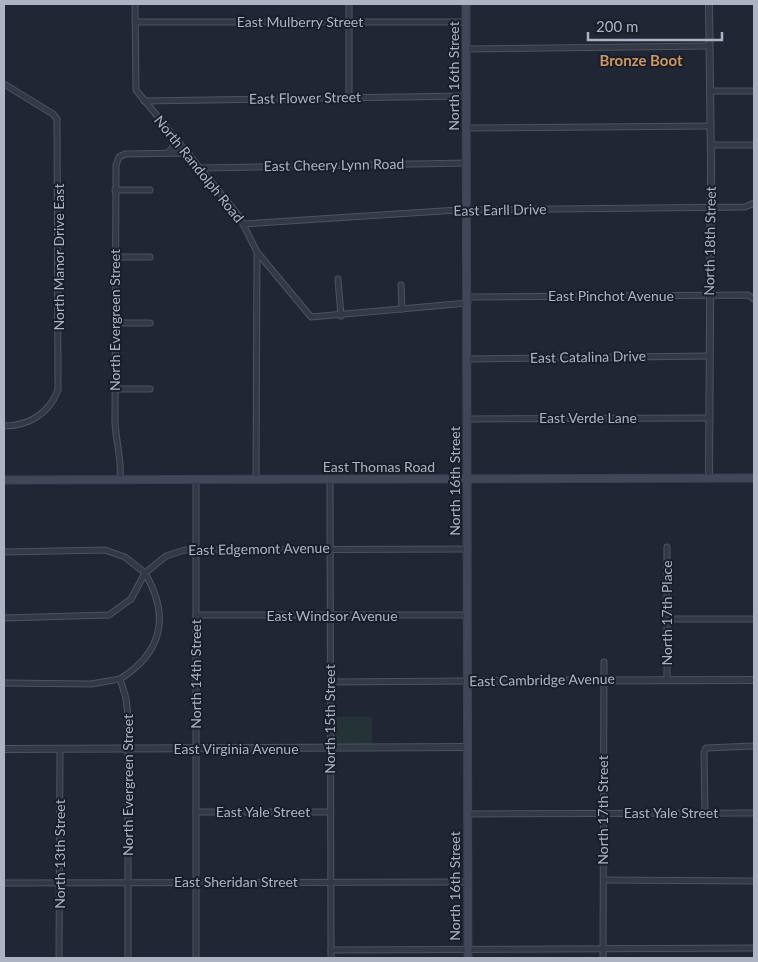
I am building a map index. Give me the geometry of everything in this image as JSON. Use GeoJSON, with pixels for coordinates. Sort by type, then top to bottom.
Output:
{"type":"FeatureCollection","features":[{"type":"Feature","properties":{"kind":"main road","name":"North 16th Street"},"geometry":{"type":"LineString","coordinates":[[466,4],[468,958]]}},
{"type":"Feature","properties":{"kind":"main road","name":"East Thomas Road"},"geometry":{"type":"LineString","coordinates":[[4,480],[754,478]]}},
{"type":"Feature","properties":{"kind":"street","name":"North Randolph Road"},"geometry":{"type":"LineString","coordinates":[[135,4],[135,86],[144,101],[189,153],[244,224],[257,252],[311,318]]}},
{"type":"Feature","properties":{"kind":"street"},"geometry":{"type":"LineString","coordinates":[[348,4],[349,98]]}},
{"type":"Feature","properties":{"kind":"street","name":"North 18th Street"},"geometry":{"type":"LineString","coordinates":[[709,4],[711,145],[709,478]]}},
{"type":"Feature","properties":{"kind":"street","name":"East Mulberry Street"},"geometry":{"type":"LineString","coordinates":[[135,22],[466,22]]}},
{"type":"Feature","properties":{"kind":"street"},"geometry":{"type":"LineString","coordinates":[[466,49],[709,46]]}},
{"type":"Feature","properties":{"kind":"street","name":"North Manor Drive East"},"geometry":{"type":"LineString","coordinates":[[4,84],[53,114],[57,120],[59,383],[55,397],[38,417],[22,424],[4,426]]}},
{"type":"Feature","properties":{"kind":"street"},"geometry":{"type":"LineString","coordinates":[[710,91],[754,91]]}},
{"type":"Feature","properties":{"kind":"street","name":"East Flower Street"},"geometry":{"type":"LineString","coordinates":[[144,101],[466,96]]}},
{"type":"Feature","properties":{"kind":"street"},"geometry":{"type":"LineString","coordinates":[[466,128],[710,126]]}},
{"type":"Feature","properties":{"kind":"street"},"geometry":{"type":"LineString","coordinates":[[168,153],[174,146],[174,136]]}},
{"type":"Feature","properties":{"kind":"street"},"geometry":{"type":"LineString","coordinates":[[711,145],[754,145]]}},
{"type":"Feature","properties":{"kind":"street"},"geometry":{"type":"LineString","coordinates":[[168,153],[189,153]]}},
{"type":"Feature","properties":{"kind":"street","name":"North Evergreen Street"},"geometry":{"type":"LineString","coordinates":[[120,480],[121,464],[116,442],[115,389],[115,190],[117,160],[125,154],[168,153]]}},
{"type":"Feature","properties":{"kind":"street","name":"East Cheery Lynn Road"},"geometry":{"type":"LineString","coordinates":[[200,168],[467,163]]}},
{"type":"Feature","properties":{"kind":"street"},"geometry":{"type":"LineString","coordinates":[[115,190],[150,190]]}},
{"type":"Feature","properties":{"kind":"street","name":"East Earll Drive"},"geometry":{"type":"LineString","coordinates":[[244,224],[467,210],[711,208],[744,207],[754,204]]}},
{"type":"Feature","properties":{"kind":"street"},"geometry":{"type":"LineString","coordinates":[[256,480],[257,252]]}},
{"type":"Feature","properties":{"kind":"street"},"geometry":{"type":"LineString","coordinates":[[115,257],[150,257]]}},
{"type":"Feature","properties":{"kind":"street"},"geometry":{"type":"LineString","coordinates":[[338,279],[341,316]]}},
{"type":"Feature","properties":{"kind":"street"},"geometry":{"type":"LineString","coordinates":[[400,285],[402,309]]}},
{"type":"Feature","properties":{"kind":"street","name":"East Pinchot Avenue"},"geometry":{"type":"LineString","coordinates":[[311,318],[468,300],[748,295],[754,299]]}},
{"type":"Feature","properties":{"kind":"street"},"geometry":{"type":"LineString","coordinates":[[115,323],[150,323]]}},
{"type":"Feature","properties":{"kind":"street","name":"East Catalina Drive"},"geometry":{"type":"LineString","coordinates":[[467,359],[709,356]]}},
{"type":"Feature","properties":{"kind":"street"},"geometry":{"type":"LineString","coordinates":[[115,389],[150,389]]}},
{"type":"Feature","properties":{"kind":"street","name":"East Verde Lane"},"geometry":{"type":"LineString","coordinates":[[468,419],[709,418]]}},
{"type":"Feature","properties":{"kind":"street","name":"North 14th Street"},"geometry":{"type":"LineString","coordinates":[[196,479],[196,958]]}},
{"type":"Feature","properties":{"kind":"street","name":"North 15th Street"},"geometry":{"type":"LineString","coordinates":[[330,480],[331,958]]}},
{"type":"Feature","properties":{"kind":"street","name":"North 17th Place"},"geometry":{"type":"LineString","coordinates":[[667,547],[667,679]]}},
{"type":"Feature","properties":{"kind":"street","name":"East Edgemont Avenue"},"geometry":{"type":"LineString","coordinates":[[145,573],[156,562],[174,552],[196,549],[468,549]]}},
{"type":"Feature","properties":{"kind":"street"},"geometry":{"type":"LineString","coordinates":[[4,552],[105,550],[125,557],[145,573],[155,592],[160,607],[161,620],[158,636],[142,662],[120,679],[91,684],[4,684]]}},
{"type":"Feature","properties":{"kind":"street"},"geometry":{"type":"LineString","coordinates":[[4,618],[96,617],[109,615],[131,599],[145,573]]}},
{"type":"Feature","properties":{"kind":"street","name":"East Windsor Avenue"},"geometry":{"type":"LineString","coordinates":[[196,615],[467,616]]}},
{"type":"Feature","properties":{"kind":"street"},"geometry":{"type":"LineString","coordinates":[[666,619],[754,619]]}},
{"type":"Feature","properties":{"kind":"street","name":"North 17th Street"},"geometry":{"type":"LineString","coordinates":[[603,958],[604,662]]}},
{"type":"Feature","properties":{"kind":"street","name":"North Evergreen Street"},"geometry":{"type":"LineString","coordinates":[[120,679],[128,707],[128,958]]}},
{"type":"Feature","properties":{"kind":"street","name":"East Cambridge Avenue"},"geometry":{"type":"LineString","coordinates":[[330,682],[754,680]]}},
{"type":"Feature","properties":{"kind":"street"},"geometry":{"type":"LineString","coordinates":[[704,813],[704,753],[706,748],[754,746]]}},
{"type":"Feature","properties":{"kind":"street","name":"East Virginia Avenue"},"geometry":{"type":"LineString","coordinates":[[4,749],[468,747]]}},
{"type":"Feature","properties":{"kind":"street","name":"North 13th Street"},"geometry":{"type":"LineString","coordinates":[[59,958],[60,749]]}},
{"type":"Feature","properties":{"kind":"street","name":"East Yale Street"},"geometry":{"type":"LineString","coordinates":[[196,812],[330,812]]}},
{"type":"Feature","properties":{"kind":"street","name":"East Yale Street"},"geometry":{"type":"LineString","coordinates":[[467,814],[754,813]]}},
{"type":"Feature","properties":{"kind":"street"},"geometry":{"type":"LineString","coordinates":[[604,880],[754,881]]}},
{"type":"Feature","properties":{"kind":"street","name":"East Sheridan Street"},"geometry":{"type":"LineString","coordinates":[[4,883],[468,882]]}},
{"type":"Feature","properties":{"kind":"street"},"geometry":{"type":"LineString","coordinates":[[331,950],[754,948]]}},
{"type":"Feature","properties":{"kind":"shaded area"},"geometry":{"type":"Polygon","coordinates":[[[333,717],[372,717],[372,744],[335,744],[333,717]]]}},
{"type":"Feature","properties":{"kind":"district","name":"Bronze Boot"},"geometry":{"type":"Point","coordinates":[641,61]}}]}
